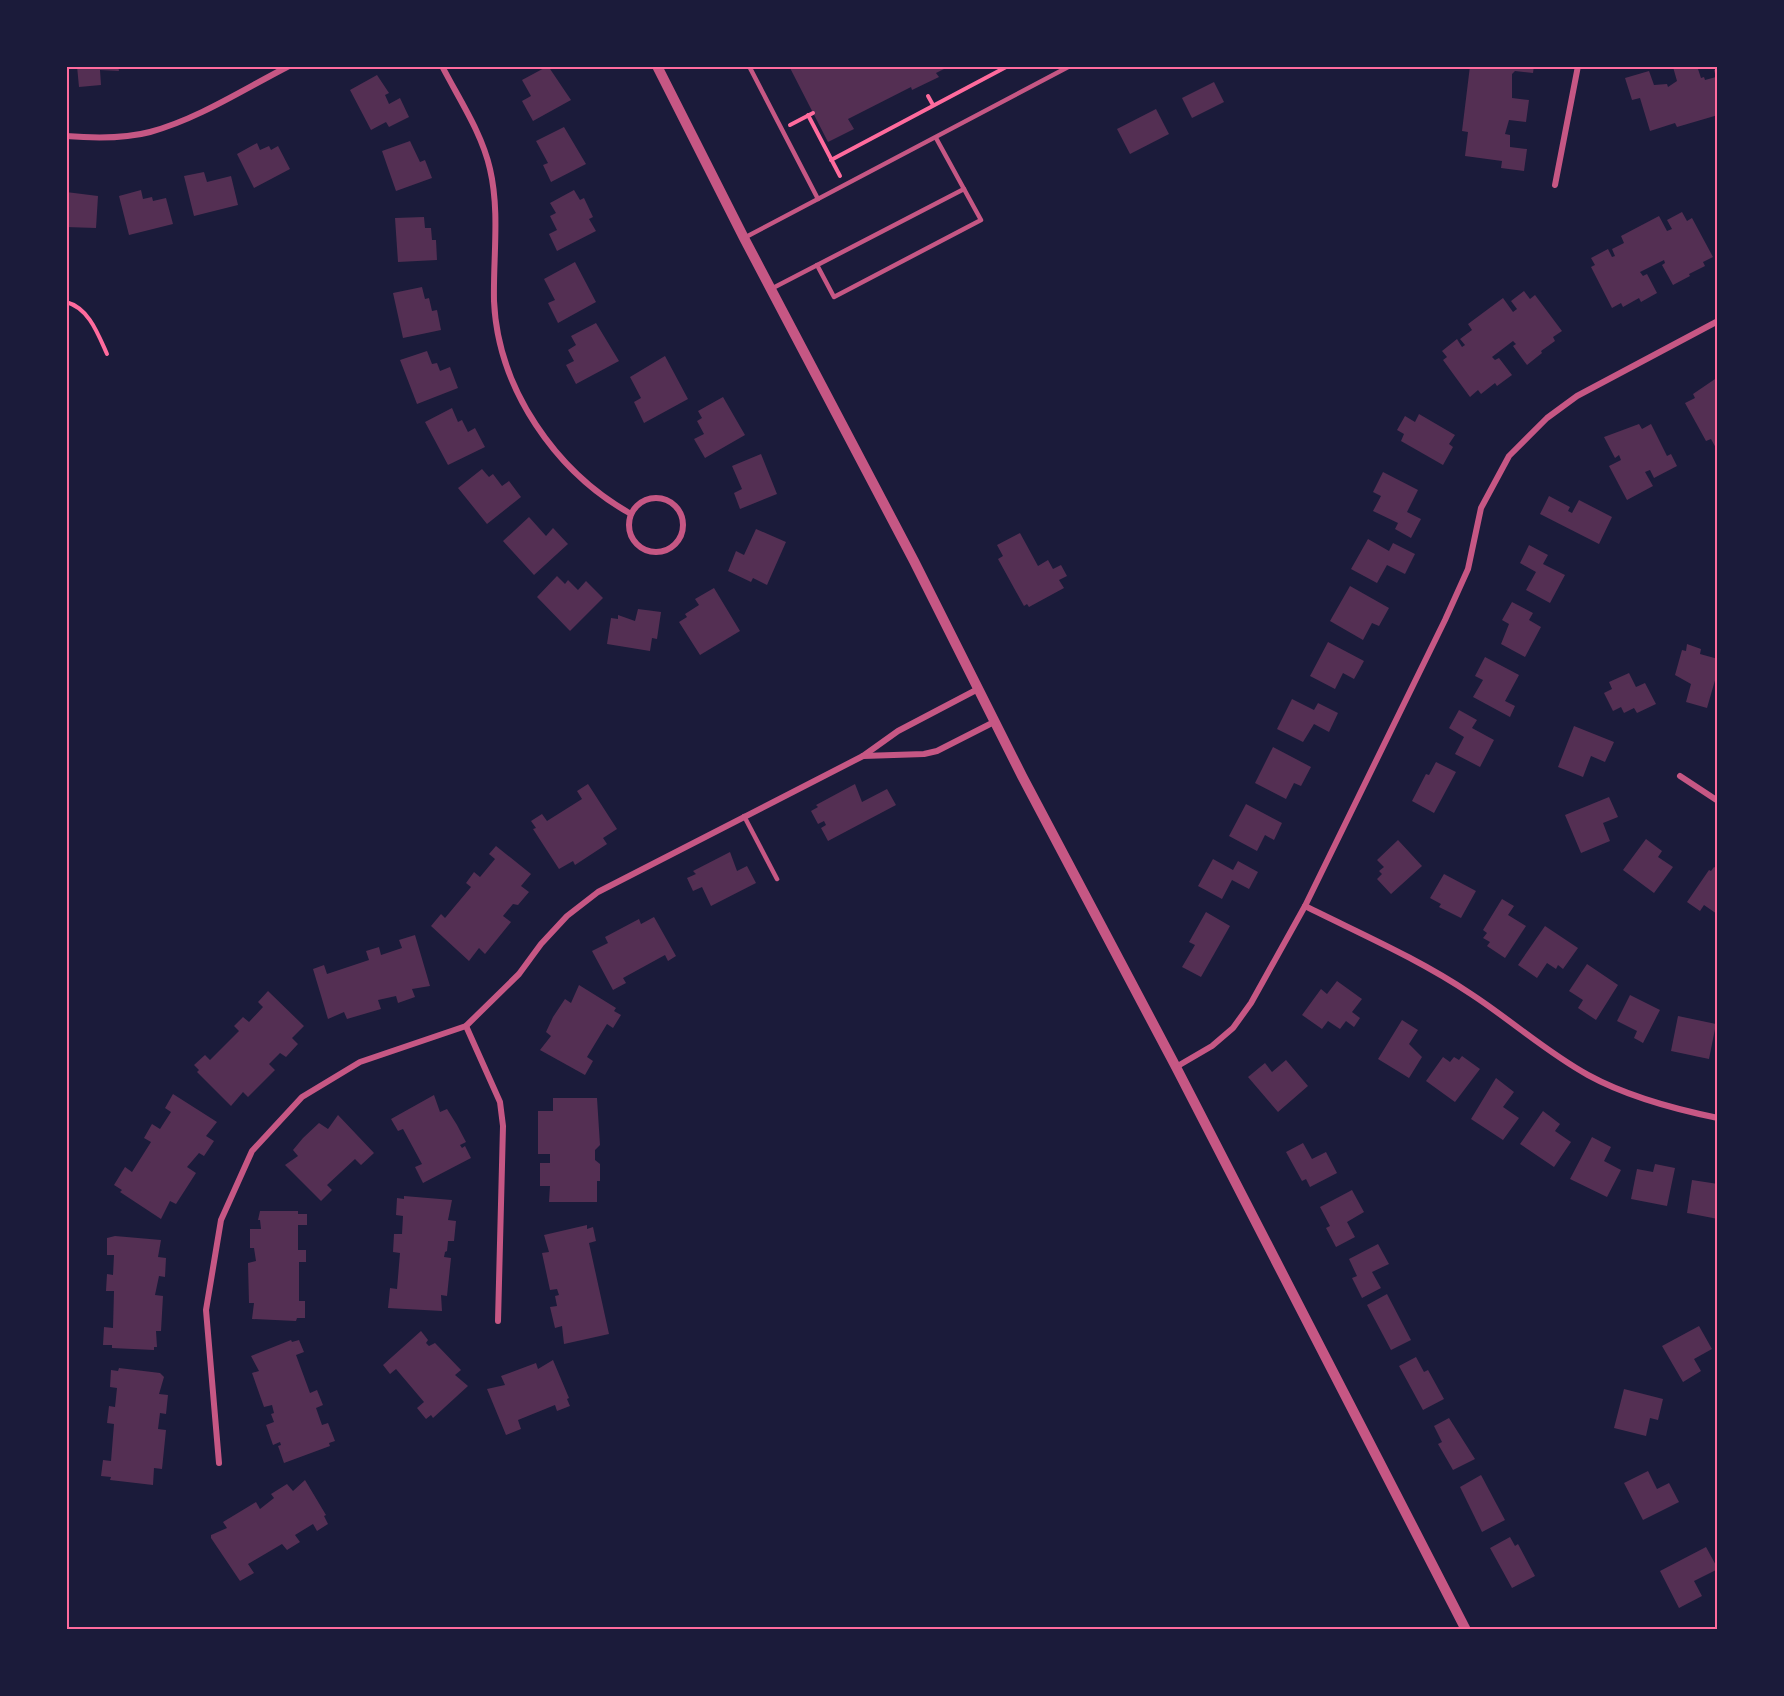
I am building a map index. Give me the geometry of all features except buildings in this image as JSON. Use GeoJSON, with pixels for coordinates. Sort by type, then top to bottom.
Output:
{"type":"FeatureCollection","features":[{"type":"Feature","properties":{"kind":"street"},"geometry":{"type":"LineString","coordinates":[[66,136],[91,138],[149,133],[199,112],[289,66]]}},
{"type":"Feature","properties":{"kind":"street"},"geometry":{"type":"LineString","coordinates":[[442,66],[479,138],[490,168],[495,201],[495,303],[503,354],[524,406],[558,456],[606,500],[631,514]]}},
{"type":"Feature","properties":{"kind":"street"},"geometry":{"type":"LineString","coordinates":[[658,66],[744,238],[994,722],[1176,1067],[1466,1630]]}},
{"type":"Feature","properties":{"kind":"street"},"geometry":{"type":"LineString","coordinates":[[1555,185],[1578,66]]}},
{"type":"Feature","properties":{"kind":"street"},"geometry":{"type":"LineString","coordinates":[[1176,1067],[1212,1046],[1233,1028],[1251,1003],[1305,906],[1445,620],[1468,568],[1481,508],[1509,456],[1547,418],[1577,396],[1718,321]]}},
{"type":"Feature","properties":{"kind":"street"},"geometry":{"type":"LineString","coordinates":[[651,499],[667,501],[674,506],[682,521],[679,538],[666,550],[648,551],[633,540],[629,532],[631,514],[636,507],[651,499]]}},
{"type":"Feature","properties":{"kind":"street"},"geometry":{"type":"LineString","coordinates":[[219,1463],[206,1310],[221,1220],[252,1151],[302,1097],[360,1062],[466,1026],[519,974],[541,944],[567,916],[616,882],[863,756],[898,731],[978,688]]}},
{"type":"Feature","properties":{"kind":"street"},"geometry":{"type":"LineString","coordinates":[[863,756],[924,754],[938,751],[994,722]]}},
{"type":"Feature","properties":{"kind":"street"},"geometry":{"type":"LineString","coordinates":[[1680,776],[1718,801]]}},
{"type":"Feature","properties":{"kind":"street"},"geometry":{"type":"LineString","coordinates":[[1305,906],[1408,955],[1472,994],[1589,1075],[1654,1102],[1682,1111],[1718,1118]]}},
{"type":"Feature","properties":{"kind":"street"},"geometry":{"type":"LineString","coordinates":[[466,1026],[500,1102],[503,1126],[498,1322]]}},
{"type":"Feature","properties":{"kind":"lane"},"geometry":{"type":"LineString","coordinates":[[749,66],[818,199]]}},
{"type":"Feature","properties":{"kind":"lane"},"geometry":{"type":"LineString","coordinates":[[744,238],[1070,66]]}},
{"type":"Feature","properties":{"kind":"lane"},"geometry":{"type":"LineString","coordinates":[[817,265],[834,297],[981,220],[936,138]]}},
{"type":"Feature","properties":{"kind":"lane"},"geometry":{"type":"LineString","coordinates":[[771,289],[964,189]]}},
{"type":"Feature","properties":{"kind":"lane"},"geometry":{"type":"LineString","coordinates":[[744,816],[777,879]]}},
{"type":"Feature","properties":{"kind":"path"},"geometry":{"type":"LineString","coordinates":[[831,160],[1008,66]]}},
{"type":"Feature","properties":{"kind":"path"},"geometry":{"type":"LineString","coordinates":[[928,96],[933,105]]}},
{"type":"Feature","properties":{"kind":"path"},"geometry":{"type":"LineString","coordinates":[[782,129],[813,113]]}},
{"type":"Feature","properties":{"kind":"path"},"geometry":{"type":"LineString","coordinates":[[808,116],[844,185]]}},
{"type":"Feature","properties":{"kind":"path"},"geometry":{"type":"LineString","coordinates":[[66,302],[78,306],[87,317],[107,354]]}}]}
